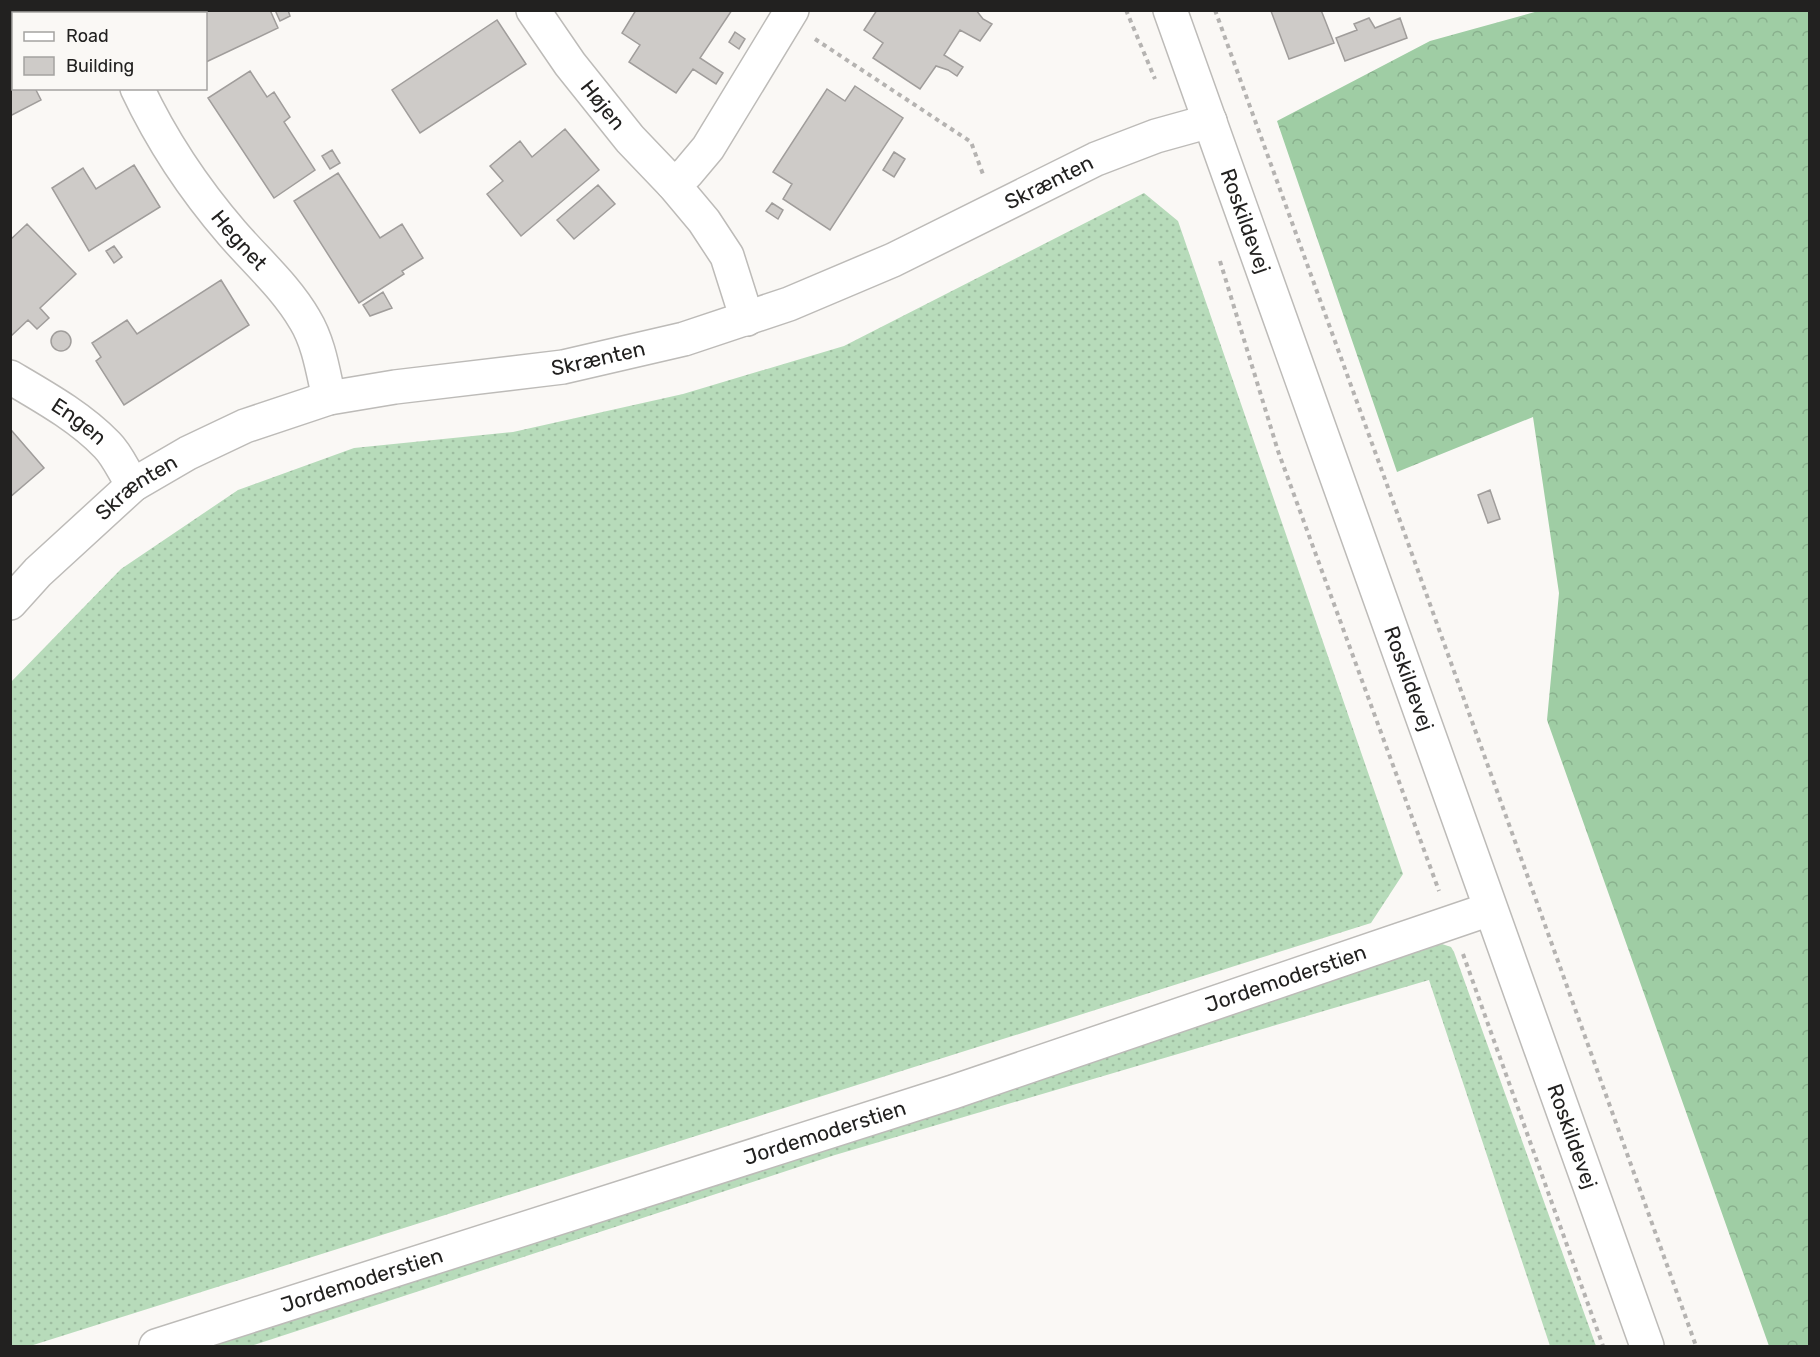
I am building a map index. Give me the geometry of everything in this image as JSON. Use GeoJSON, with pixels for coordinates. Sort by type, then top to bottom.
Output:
{"type":"FeatureCollection","features":[{"type":"Feature","properties":{"kind":"street","name":"Roskildevej"},"geometry":{"type":"LineString","coordinates":[[1170,10],[1647,1347]]}},
{"type":"Feature","properties":{"kind":"street","name":"Højen"},"geometry":{"type":"LineString","coordinates":[[543,14],[570,64],[630,139],[704,221],[728,256],[747,319]]}},
{"type":"Feature","properties":{"kind":"street"},"geometry":{"type":"LineString","coordinates":[[673,184],[687,173],[708,148],[789,15]]}},
{"type":"Feature","properties":{"kind":"street","name":"Hegnet"},"geometry":{"type":"LineString","coordinates":[[139,90],[148,112],[190,179],[231,232],[286,292],[305,320],[314,337],[329,398]]}},
{"type":"Feature","properties":{"kind":"street","name":"Skrænten"},"geometry":{"type":"LineString","coordinates":[[10,603],[38,572],[132,485],[188,453],[245,426],[329,398],[395,387],[563,367],[620,356],[684,339],[789,304],[893,260],[1096,159],[1174,130],[1210,120]]}},
{"type":"Feature","properties":{"kind":"street","name":"Engen"},"geometry":{"type":"LineString","coordinates":[[10,377],[96,434],[109,447],[132,485]]}},
{"type":"Feature","properties":{"kind":"street","name":"Jordemoderstien"},"geometry":{"type":"LineString","coordinates":[[156,1347],[942,1096],[1490,909]]}},
{"type":"Feature","properties":{"kind":"path"},"geometry":{"type":"LineString","coordinates":[[1126,10],[1174,130]]}},
{"type":"Feature","properties":{"kind":"path"},"geometry":{"type":"LineString","coordinates":[[1215,10],[1696,1347]]}},
{"type":"Feature","properties":{"kind":"path"},"geometry":{"type":"LineString","coordinates":[[789,15],[970,142],[996,209]]}},
{"type":"Feature","properties":{"kind":"path"},"geometry":{"type":"LineString","coordinates":[[1218,255],[1278,451],[1434,879],[1452,921],[1603,1347]]}},
{"type":"Feature","properties":{"kind":"green space"},"geometry":{"type":"Polygon","coordinates":[[[1542,10],[1809,11],[1809,1346],[1769,1346],[1547,720],[1559,593],[1533,417],[1397,472],[1277,121],[1430,41],[1542,10]]]}},
{"type":"Feature","properties":{"kind":"green space"},"geometry":{"type":"Polygon","coordinates":[[[1144,193],[1178,221],[1403,874],[1371,923],[30,1346],[11,1346],[11,682],[121,569],[238,490],[354,448],[513,432],[683,394],[844,346],[1144,193]]]}},
{"type":"Feature","properties":{"kind":"green space"},"geometry":{"type":"Polygon","coordinates":[[[1442,944],[1451,947],[1454,952],[1596,1346],[1550,1346],[1429,980],[835,1155],[251,1346],[196,1346],[1442,944]]]}},
{"type":"Feature","properties":{"kind":"building"},"geometry":{"type":"Polygon","coordinates":[[[193,10],[270,10],[278,28],[207,62],[207,12],[190,12],[193,10]]]}},
{"type":"Feature","properties":{"kind":"building"},"geometry":{"type":"Polygon","coordinates":[[[275,10],[288,10],[290,16],[280,21],[275,10]]]}},
{"type":"Feature","properties":{"kind":"building"},"geometry":{"type":"Polygon","coordinates":[[[636,10],[732,10],[700,58],[723,73],[716,84],[693,69],[676,93],[629,62],[640,45],[622,33],[636,10]]]}},
{"type":"Feature","properties":{"kind":"building"},"geometry":{"type":"Polygon","coordinates":[[[877,10],[976,10],[983,19],[992,24],[980,41],[960,30],[944,55],[963,67],[957,76],[936,66],[920,89],[873,58],[883,43],[864,30],[877,10]]]}},
{"type":"Feature","properties":{"kind":"building"},"geometry":{"type":"Polygon","coordinates":[[[1321,10],[1334,43],[1289,59],[1271,11],[1321,10]]]}},
{"type":"Feature","properties":{"kind":"building"},"geometry":{"type":"Polygon","coordinates":[[[1369,18],[1375,28],[1400,18],[1407,38],[1345,61],[1336,38],[1357,30],[1354,24],[1369,18]]]}},
{"type":"Feature","properties":{"kind":"building"},"geometry":{"type":"Polygon","coordinates":[[[497,20],[526,64],[420,133],[392,90],[497,20]]]}},
{"type":"Feature","properties":{"kind":"building"},"geometry":{"type":"Polygon","coordinates":[[[735,32],[745,39],[739,49],[729,42],[735,32]]]}},
{"type":"Feature","properties":{"kind":"building"},"geometry":{"type":"Polygon","coordinates":[[[10,41],[12,41],[12,90],[36,90],[41,100],[10,116],[10,41]]]}},
{"type":"Feature","properties":{"kind":"building"},"geometry":{"type":"Polygon","coordinates":[[[250,71],[267,97],[274,92],[290,117],[284,122],[315,170],[274,198],[208,98],[250,71]]]}},
{"type":"Feature","properties":{"kind":"building"},"geometry":{"type":"Polygon","coordinates":[[[855,86],[903,118],[830,230],[783,199],[792,184],[773,172],[827,89],[845,101],[855,86]]]}},
{"type":"Feature","properties":{"kind":"building"},"geometry":{"type":"Polygon","coordinates":[[[565,129],[599,170],[521,236],[487,194],[503,181],[490,166],[520,141],[532,157],[565,129]]]}},
{"type":"Feature","properties":{"kind":"building"},"geometry":{"type":"Polygon","coordinates":[[[332,150],[340,163],[330,169],[322,156],[332,150]]]}},
{"type":"Feature","properties":{"kind":"building"},"geometry":{"type":"Polygon","coordinates":[[[894,152],[905,159],[894,177],[883,170],[894,152]]]}},
{"type":"Feature","properties":{"kind":"building"},"geometry":{"type":"Polygon","coordinates":[[[134,165],[160,207],[89,251],[52,188],[83,168],[96,189],[134,165]]]}},
{"type":"Feature","properties":{"kind":"building"},"geometry":{"type":"Polygon","coordinates":[[[338,173],[380,238],[402,224],[423,258],[402,271],[404,274],[359,303],[294,201],[338,173]]]}},
{"type":"Feature","properties":{"kind":"building"},"geometry":{"type":"Polygon","coordinates":[[[598,185],[615,204],[574,239],[557,220],[598,185]]]}},
{"type":"Feature","properties":{"kind":"building"},"geometry":{"type":"Polygon","coordinates":[[[772,203],[783,210],[778,219],[766,211],[772,203]]]}},
{"type":"Feature","properties":{"kind":"building"},"geometry":{"type":"Polygon","coordinates":[[[27,224],[76,274],[40,308],[49,318],[37,329],[28,320],[10,337],[10,240],[27,224]]]}},
{"type":"Feature","properties":{"kind":"building"},"geometry":{"type":"Polygon","coordinates":[[[114,246],[122,257],[114,263],[106,251],[114,246]]]}},
{"type":"Feature","properties":{"kind":"building"},"geometry":{"type":"Polygon","coordinates":[[[221,280],[249,325],[124,405],[96,361],[101,357],[92,343],[127,320],[137,334],[221,280]]]}},
{"type":"Feature","properties":{"kind":"building"},"geometry":{"type":"Polygon","coordinates":[[[383,292],[392,308],[370,316],[363,305],[383,292]]]}},
{"type":"Feature","properties":{"kind":"building"},"geometry":{"type":"Polygon","coordinates":[[[61,331],[68,334],[71,341],[68,348],[61,351],[54,348],[51,341],[54,334],[61,331]]]}},
{"type":"Feature","properties":{"kind":"building"},"geometry":{"type":"Polygon","coordinates":[[[12,431],[44,468],[10,497],[10,432],[12,431]]]}},
{"type":"Feature","properties":{"kind":"building"},"geometry":{"type":"Polygon","coordinates":[[[1490,490],[1500,519],[1488,523],[1478,495],[1490,490]]]}}]}
